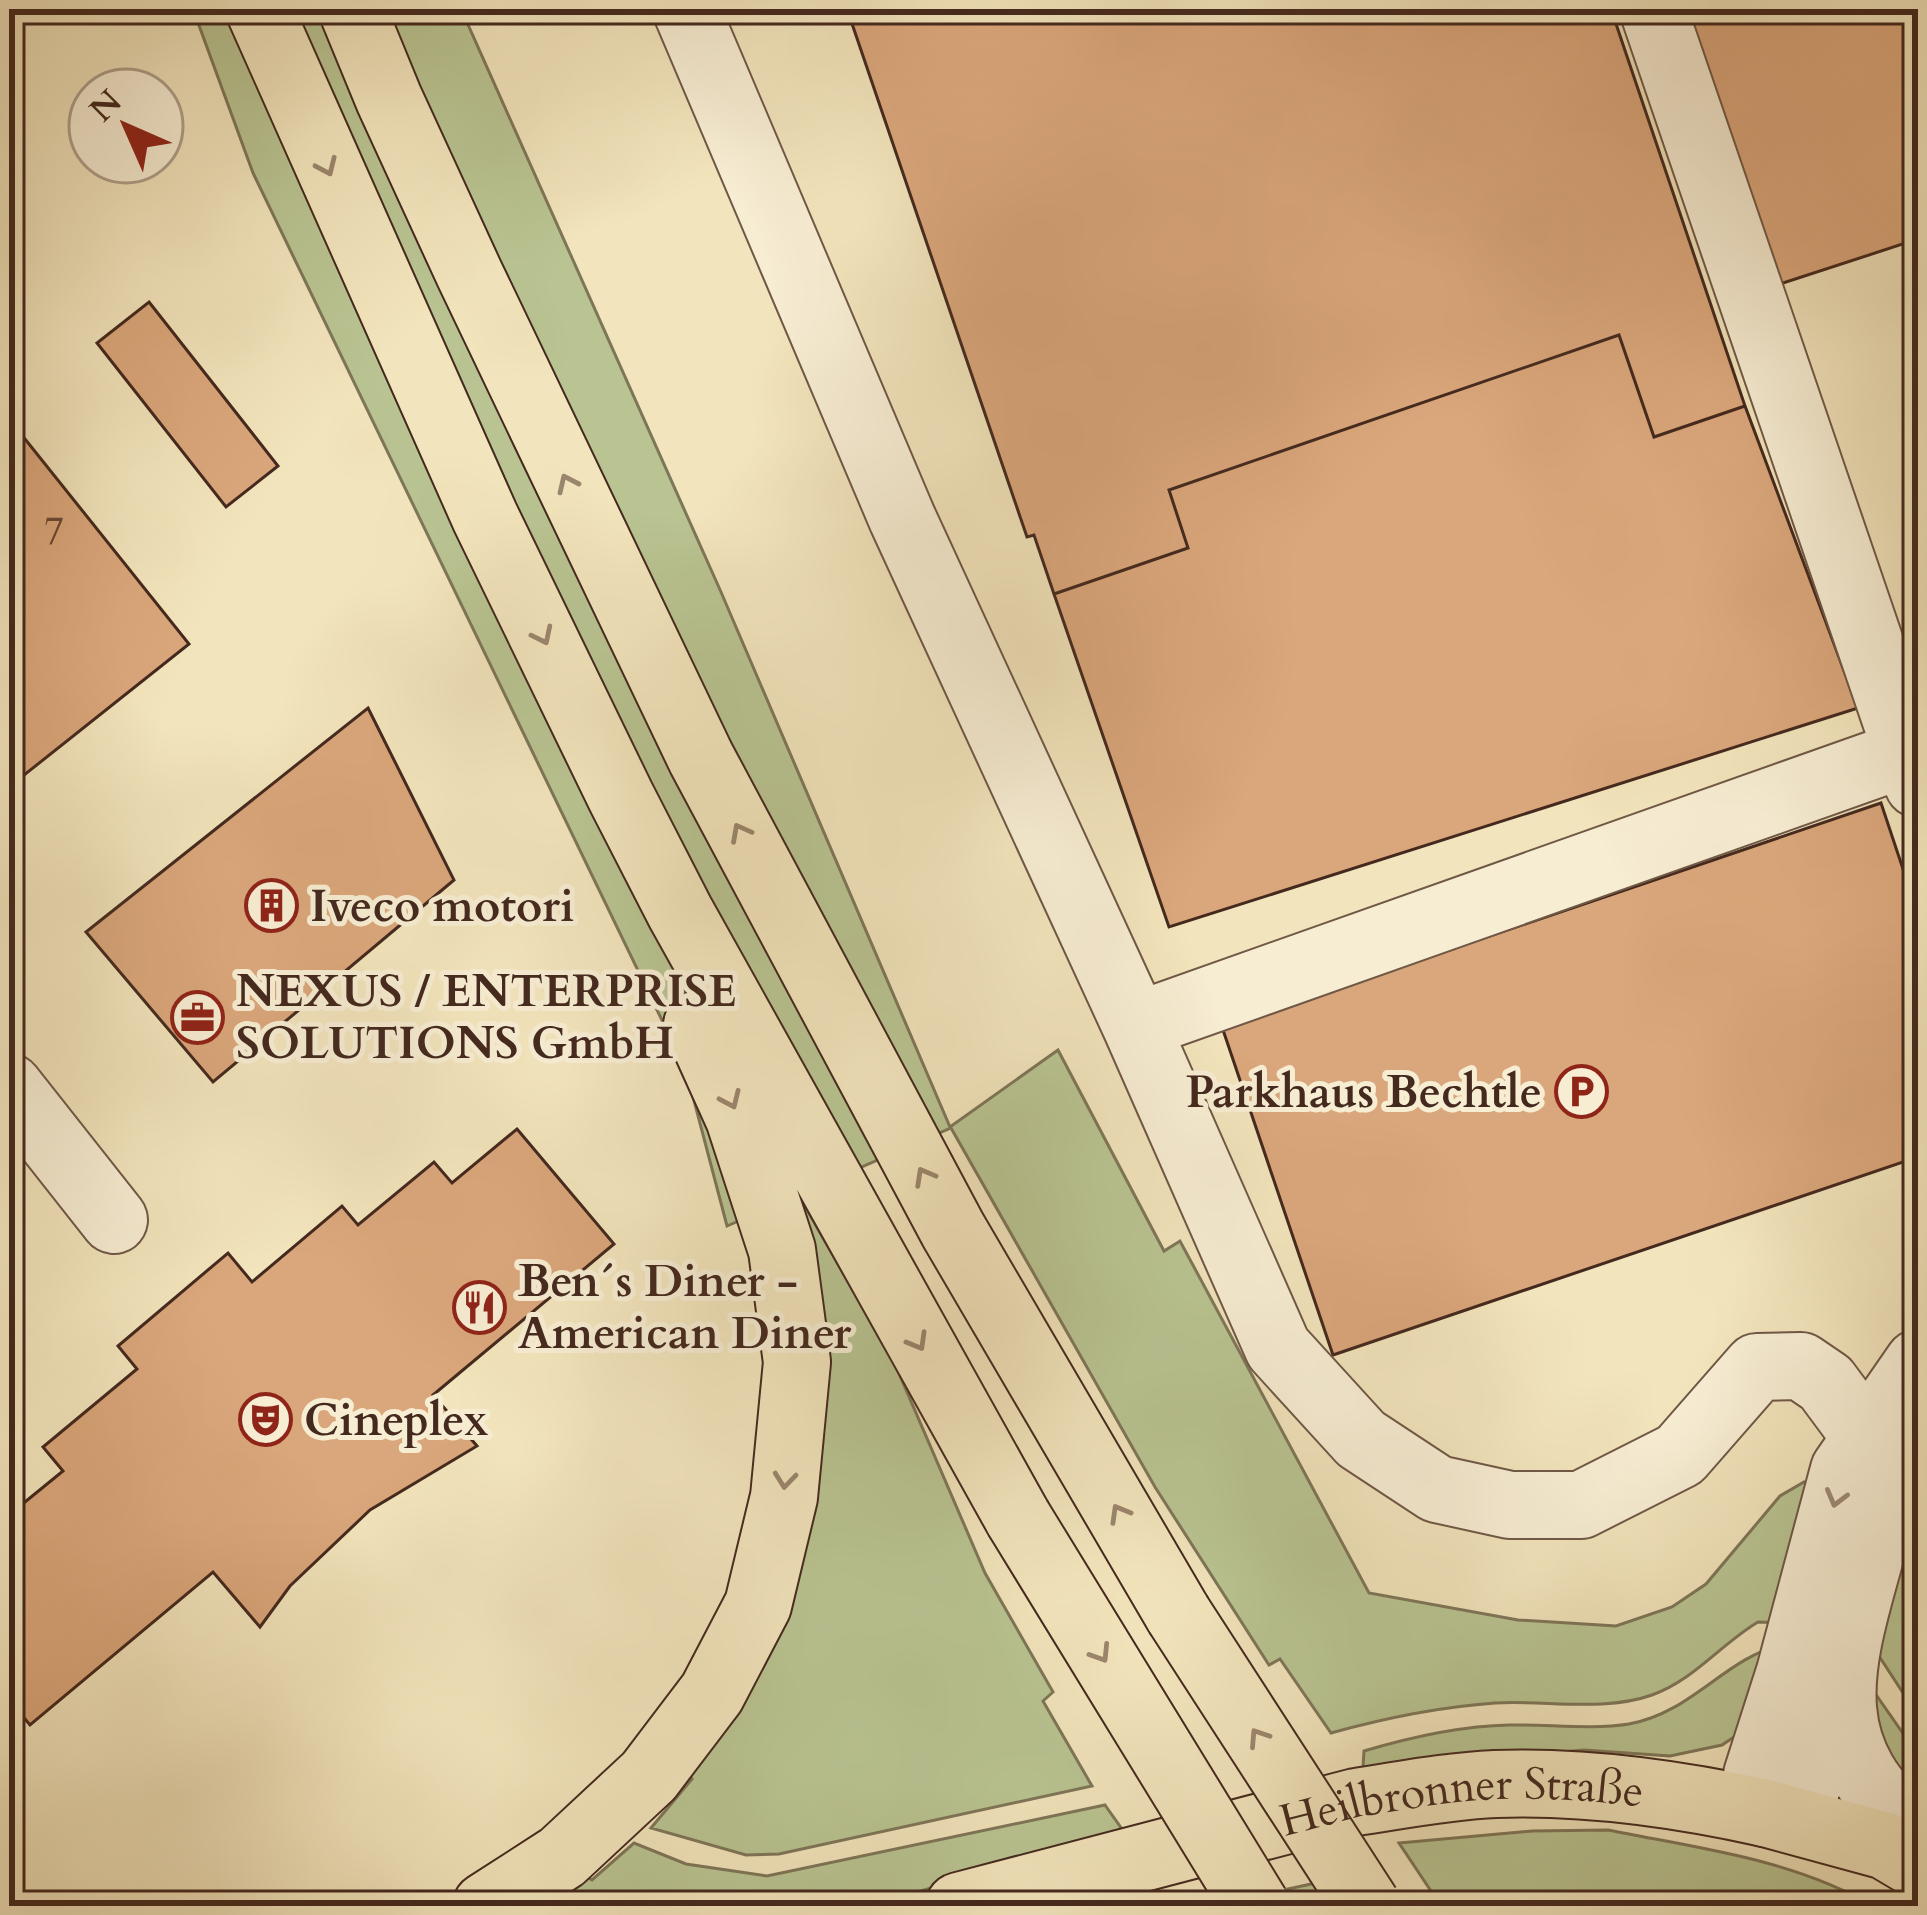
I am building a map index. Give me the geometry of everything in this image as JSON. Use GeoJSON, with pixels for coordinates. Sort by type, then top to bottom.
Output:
{"type":"FeatureCollection","features":[{"type":"Feature","properties":{"kind":"main road"},"geometry":{"type":"LineString","coordinates":[[260,9],[476,497],[621,796],[757,1053],[1018,1518],[1256,1906]]}},
{"type":"Feature","properties":{"kind":"main road"},"geometry":{"type":"LineString","coordinates":[[352,9],[388,99],[700,758],[953,1230],[1178,1615],[1367,1906]]}},
{"type":"Feature","properties":{"kind":"main road"},"geometry":{"type":"LineString","coordinates":[[486,1906],[562,1857],[649,1776],[712,1693],[758,1604],[784,1497],[797,1362],[782,1250],[739,1118],[631,887],[621,796]]}},
{"type":"Feature","properties":{"kind":"main road","name":"Heilbronner Straße"},"geometry":{"type":"LineString","coordinates":[[959,1906],[1355,1802],[1496,1784],[1694,1797],[1886,1846],[1918,1865]]}},
{"type":"Feature","properties":{"kind":"main road"},"geometry":{"type":"LineString","coordinates":[[1787,1820],[1917,1906]]}},
{"type":"Feature","properties":{"kind":"main road","name":"Heilbronner Straße"},"geometry":{"type":"LineString","coordinates":[[1022,1906],[1160,1852]]}},
{"type":"Feature","properties":{"kind":"street"},"geometry":{"type":"LineString","coordinates":[[686,9],[902,518],[1278,1348],[1361,1439],[1437,1490],[1510,1505],[1581,1505],[1680,1455],[1757,1367],[1801,1366],[1892,1435]]}},
{"type":"Feature","properties":{"kind":"street"},"geometry":{"type":"LineString","coordinates":[[1136,1026],[1913,769],[1653,9]]}},
{"type":"Feature","properties":{"kind":"street"},"geometry":{"type":"LineString","coordinates":[[9,1087],[114,1220]]}},
{"type":"Feature","properties":{"kind":"street"},"geometry":{"type":"LineString","coordinates":[[1892,1435],[1844,1470],[1757,1775],[1787,1820],[1805,1793],[1840,1682],[1844,1650],[1892,1482],[1892,1435],[1918,1363]]}},
{"type":"Feature","properties":{"kind":"street"},"geometry":{"type":"LineString","coordinates":[[1840,1682],[1851,1743],[1863,1777],[1889,1810],[1918,1832]]}},
{"type":"Feature","properties":{"kind":"green space"},"geometry":{"type":"Polygon","coordinates":[[[193,9],[461,9],[721,592],[950,1127],[1058,1050],[1164,1251],[1180,1241],[1369,1593],[1518,1620],[1616,1626],[1672,1607],[1706,1584],[1780,1496],[1804,1482],[1817,1488],[1788,1623],[1758,1622],[1681,1680],[1634,1700],[1474,1705],[1331,1733],[1280,1659],[1269,1665],[1155,1487],[951,1128],[727,1226],[686,1070],[253,173],[193,9]]]}},
{"type":"Feature","properties":{"kind":"green space"},"geometry":{"type":"Polygon","coordinates":[[[800,1207],[807,1210],[894,1362],[985,1573],[1053,1692],[1043,1701],[1092,1786],[779,1854],[746,1855],[651,1828],[692,1779],[687,1772],[747,1681],[800,1207]]]}},
{"type":"Feature","properties":{"kind":"green space"},"geometry":{"type":"Polygon","coordinates":[[[1918,1464],[1918,1716],[1866,1636],[1918,1464]]]}},
{"type":"Feature","properties":{"kind":"green space"},"geometry":{"type":"Polygon","coordinates":[[[1782,1645],[1743,1731],[1722,1745],[1670,1756],[1584,1750],[1363,1767],[1364,1751],[1454,1730],[1509,1725],[1614,1726],[1651,1718],[1743,1661],[1782,1645]]]}},
{"type":"Feature","properties":{"kind":"green space"},"geometry":{"type":"Polygon","coordinates":[[[1863,1676],[1918,1755],[1918,1811],[1900,1795],[1863,1676]]]}},
{"type":"Feature","properties":{"kind":"green space"},"geometry":{"type":"Polygon","coordinates":[[[1105,1805],[1124,1832],[869,1906],[536,1906],[583,1875],[592,1880],[634,1843],[686,1864],[767,1876],[1105,1805]]]}},
{"type":"Feature","properties":{"kind":"green space"},"geometry":{"type":"Polygon","coordinates":[[[1608,1830],[1777,1866],[1873,1906],[1441,1906],[1399,1843],[1532,1831],[1608,1830]]]}},
{"type":"Feature","properties":{"kind":"green space"},"geometry":{"type":"Polygon","coordinates":[[[1316,1883],[1332,1906],[1293,1906],[1283,1890],[1316,1883]]]}},
{"type":"Feature","properties":{"kind":"green space"},"geometry":{"type":"Polygon","coordinates":[[[1156,1886],[1168,1906],[1085,1906],[1156,1886]]]}},
{"type":"Feature","properties":{"kind":"building"},"geometry":{"type":"Polygon","coordinates":[[[847,9],[1611,9],[1745,406],[1654,437],[1619,335],[1169,490],[1188,548],[1054,594],[1034,535],[1027,537],[847,9]]]}},
{"type":"Feature","properties":{"kind":"building"},"geometry":{"type":"Polygon","coordinates":[[[1682,9],[1918,9],[1918,239],[1777,285],[1682,9]]]}},
{"type":"Feature","properties":{"kind":"building"},"geometry":{"type":"Polygon","coordinates":[[[149,302],[278,466],[226,507],[97,343],[149,302]]]}},
{"type":"Feature","properties":{"kind":"building"},"geometry":{"type":"Polygon","coordinates":[[[1619,335],[1654,437],[1745,406],[1858,708],[1169,927],[1054,594],[1188,548],[1169,490],[1619,335]]]}},
{"type":"Feature","properties":{"kind":"building"},"geometry":{"type":"Polygon","coordinates":[[[9,419],[189,644],[9,787],[9,419]]]}},
{"type":"Feature","properties":{"kind":"building","name":"Iveco motori"},"geometry":{"type":"Polygon","coordinates":[[[368,708],[454,880],[213,1082],[86,932],[368,708]]]}},
{"type":"Feature","properties":{"kind":"building","name":"Parkhaus Bechtle"},"geometry":{"type":"Polygon","coordinates":[[[1881,803],[1918,914],[1918,1157],[1333,1355],[1222,1027],[1881,803]]]}},
{"type":"Feature","properties":{"kind":"building","name":"Cineplex"},"geometry":{"type":"Polygon","coordinates":[[[517,1129],[614,1244],[433,1395],[477,1446],[370,1510],[290,1586],[260,1627],[213,1572],[30,1725],[9,1700],[9,1515],[63,1471],[43,1447],[137,1369],[118,1346],[228,1253],[252,1282],[342,1206],[358,1225],[434,1162],[452,1183],[517,1129]]]}},
{"type":"Feature","properties":{"kind":"place","name":"Iveco motori"},"geometry":{"type":"Point","coordinates":[271,906]}},
{"type":"Feature","properties":{"kind":"place","name":"NEXUS / ENTERPRISE SOLUTIONS GmbH"},"geometry":{"type":"Point","coordinates":[197,1017]}},
{"type":"Feature","properties":{"kind":"place","name":"Parkhaus Bechtle"},"geometry":{"type":"Point","coordinates":[1581,1092]}},
{"type":"Feature","properties":{"kind":"place","name":"Ben´s Diner - American Diner"},"geometry":{"type":"Point","coordinates":[479,1307]}},
{"type":"Feature","properties":{"kind":"place","name":"Cineplex"},"geometry":{"type":"Point","coordinates":[265,1420]}}]}
